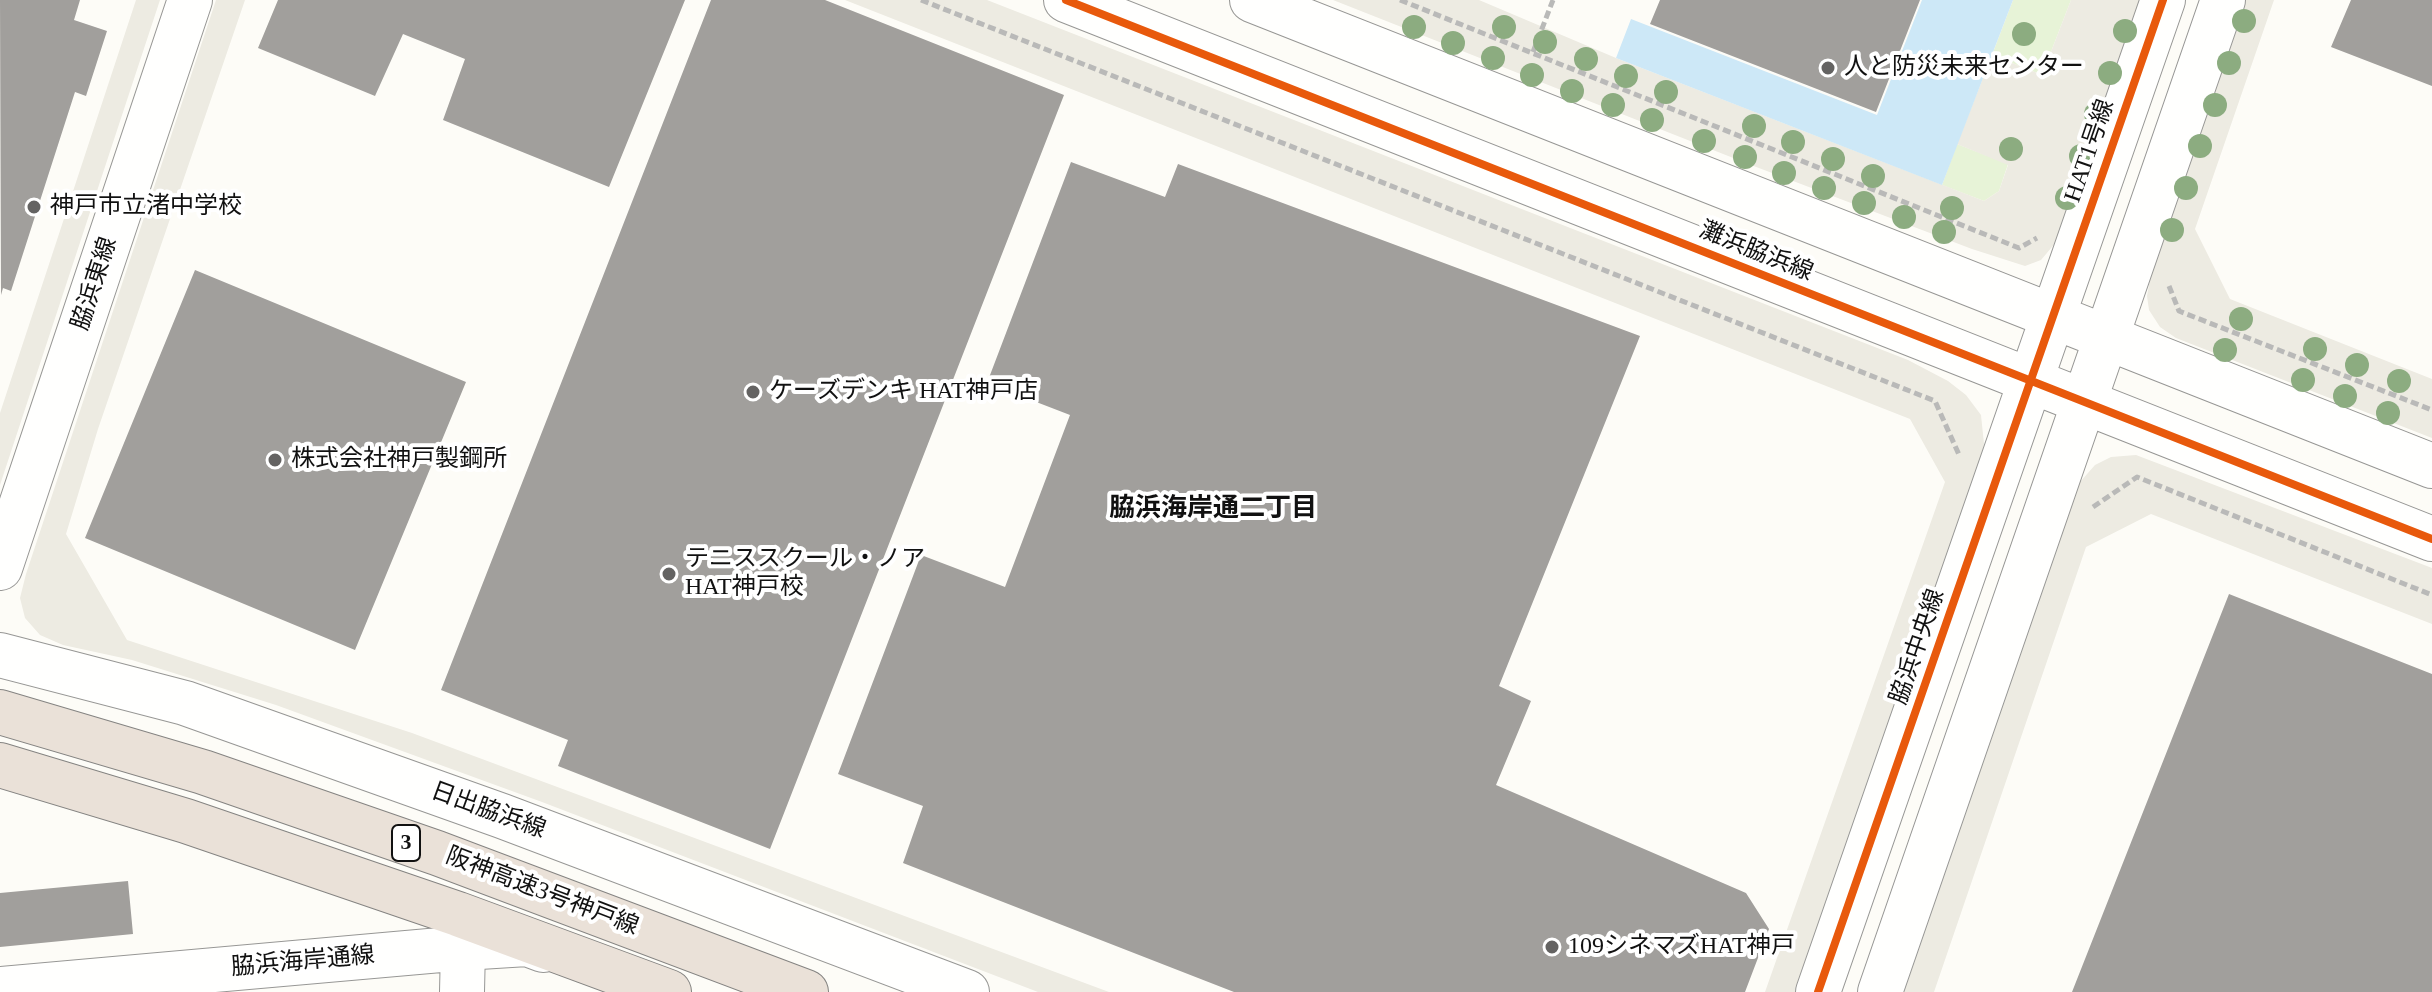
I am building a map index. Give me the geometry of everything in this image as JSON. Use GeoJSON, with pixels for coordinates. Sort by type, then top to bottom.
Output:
{"type":"FeatureCollection","features":[{"type":"Feature","properties":{"kind":"highway","name":"阪神高速3号神戸線"},"geometry":{"type":"LineString","coordinates":[[0,712],[203,772],[437,853],[806,992]]}},
{"type":"Feature","properties":{"kind":"highway","name":"阪神高速3号神戸線"},"geometry":{"type":"LineString","coordinates":[[0,765],[232,837],[458,914],[669,992]]}},
{"type":"Feature","properties":{"kind":"street","name":"脇浜東線"},"geometry":{"type":"LineString","coordinates":[[0,568],[190,0]]}},
{"type":"Feature","properties":{"kind":"street","name":"灘浜脇浜線"},"geometry":{"type":"LineString","coordinates":[[1066,0],[2432,539]]}},
{"type":"Feature","properties":{"kind":"street","name":"灘浜脇浜線"},"geometry":{"type":"LineString","coordinates":[[1252,0],[2432,466]]}},
{"type":"Feature","properties":{"kind":"street","name":"HAT1号線"},"geometry":{"type":"LineString","coordinates":[[2054,316],[2163,0]]}},
{"type":"Feature","properties":{"kind":"street"},"geometry":{"type":"LineString","coordinates":[[1880,992],[2223,0]]}},
{"type":"Feature","properties":{"kind":"street","name":"脇浜中央線"},"geometry":{"type":"LineString","coordinates":[[1818,992],[2054,316]]}},
{"type":"Feature","properties":{"kind":"street","name":"日出脇浜線"},"geometry":{"type":"LineString","coordinates":[[0,655],[185,703],[502,816],[967,992]]}},
{"type":"Feature","properties":{"kind":"street","name":"脇浜海岸通線"},"geometry":{"type":"LineString","coordinates":[[0,989],[69,987],[527,944],[656,992]]}},
{"type":"Feature","properties":{"kind":"street"},"geometry":{"type":"LineString","coordinates":[[462,992],[463,948]]}},
{"type":"Feature","properties":{"kind":"path"},"geometry":{"type":"LineString","coordinates":[[921,0],[1935,401],[1963,463]]}},
{"type":"Feature","properties":{"kind":"path"},"geometry":{"type":"LineString","coordinates":[[1400,0],[2019,248],[2041,236],[2049,239]]}},
{"type":"Feature","properties":{"kind":"path"},"geometry":{"type":"LineString","coordinates":[[1533,52],[1553,0]]}},
{"type":"Feature","properties":{"kind":"path"},"geometry":{"type":"LineString","coordinates":[[2159,282],[2169,286],[2179,311],[2432,410]]}},
{"type":"Feature","properties":{"kind":"path"},"geometry":{"type":"LineString","coordinates":[[2085,513],[2137,477],[2432,595]]}},
{"type":"Feature","properties":{"kind":"green space"},"geometry":{"type":"Polygon","coordinates":[[[2013,0],[2071,0],[2042,75],[1992,55],[2013,0]]]}},
{"type":"Feature","properties":{"kind":"green space"},"geometry":{"type":"Polygon","coordinates":[[[1957,144],[2008,164],[1999,191],[1984,201],[1942,185],[1957,144]]]}},
{"type":"Feature","properties":{"kind":"shaded area"},"geometry":{"type":"Polygon","coordinates":[[[136,0],[160,0],[0,485],[0,413],[136,0]]]}},
{"type":"Feature","properties":{"kind":"shaded area"},"geometry":{"type":"Polygon","coordinates":[[[216,0],[245,0],[98,429],[66,534],[127,640],[412,733],[1109,992],[1038,992],[542,802],[276,705],[132,660],[63,645],[40,635],[25,618],[20,598],[26,574],[216,0]]]}},
{"type":"Feature","properties":{"kind":"shaded area"},"geometry":{"type":"Polygon","coordinates":[[[845,0],[987,0],[1908,360],[1948,381],[1966,395],[1981,415],[1984,444],[1980,470],[1800,992],[1765,992],[1945,482],[1910,419],[845,0]]]}},
{"type":"Feature","properties":{"kind":"shaded area"},"geometry":{"type":"Polygon","coordinates":[[[1333,0],[1479,0],[1616,58],[1984,201],[1999,191],[2008,165],[1957,144],[1992,55],[2042,75],[2071,0],[2141,0],[2057,241],[2041,260],[2025,266],[1751,165],[1333,0]]]}},
{"type":"Feature","properties":{"kind":"shaded area"},"geometry":{"type":"Polygon","coordinates":[[[2243,0],[2274,0],[2195,229],[2230,299],[2432,379],[2432,438],[2176,338],[2160,327],[2149,310],[2147,296],[2150,279],[2243,0]]]}},
{"type":"Feature","properties":{"kind":"shaded area"},"geometry":{"type":"Polygon","coordinates":[[[2136,455],[2432,568],[2432,624],[2151,514],[2086,547],[1934,992],[1899,992],[2080,482],[2095,465],[2111,457],[2136,455]]]}},
{"type":"Feature","properties":{"kind":"water"},"geometry":{"type":"Polygon","coordinates":[[[1922,0],[2013,0],[1942,185],[1616,58],[1631,19],[1877,115],[1922,0]]]}},
{"type":"Feature","properties":{"kind":"building","name":"神戸市立渚中学校"},"geometry":{"type":"Polygon","coordinates":[[[0,0],[80,0],[74,20],[107,31],[86,96],[75,92],[11,291],[3,288],[1,295],[0,0]]]}},
{"type":"Feature","properties":{"kind":"building"},"geometry":{"type":"Polygon","coordinates":[[[278,0],[685,0],[609,187],[443,120],[465,59],[403,34],[375,96],[258,48],[278,0]]]}},
{"type":"Feature","properties":{"kind":"building","name":"ケーズデンキ HAT神戸店"},"geometry":{"type":"Polygon","coordinates":[[[711,0],[825,0],[1064,95],[770,849],[558,766],[568,740],[441,690],[711,0]]]}},
{"type":"Feature","properties":{"kind":"building","name":"人と防災未来センター"},"geometry":{"type":"Polygon","coordinates":[[[1660,0],[1920,0],[1876,112],[1650,24],[1660,0]]]}},
{"type":"Feature","properties":{"kind":"building"},"geometry":{"type":"Polygon","coordinates":[[[2351,0],[2432,0],[2432,86],[2331,47],[2351,0]]]}},
{"type":"Feature","properties":{"kind":"building"},"geometry":{"type":"Polygon","coordinates":[[[1071,162],[1165,197],[1178,164],[1640,336],[1499,686],[1531,701],[1496,785],[1746,893],[1769,929],[1745,992],[1234,992],[903,863],[923,806],[838,774],[921,555],[1005,587],[1070,415],[987,383],[1071,162]]]}},
{"type":"Feature","properties":{"kind":"building","name":"株式会社神戸製鋼所"},"geometry":{"type":"Polygon","coordinates":[[[195,270],[466,382],[355,650],[85,538],[195,270]]]}},
{"type":"Feature","properties":{"kind":"building"},"geometry":{"type":"Polygon","coordinates":[[[2229,594],[2432,674],[2432,992],[2072,992],[2229,594]]]}},
{"type":"Feature","properties":{"kind":"building"},"geometry":{"type":"Polygon","coordinates":[[[128,881],[133,934],[0,947],[0,893],[128,881]]]}},
{"type":"Feature","properties":{"kind":"cycle path"},"geometry":{"type":"LineString","coordinates":[[1066,0],[2432,539]]}},
{"type":"Feature","properties":{"kind":"cycle path"},"geometry":{"type":"LineString","coordinates":[[1818,992],[2163,0]]}},
{"type":"Feature","properties":{"kind":"place","name":"人と防災未来センター"},"geometry":{"type":"Point","coordinates":[1828,68]}},
{"type":"Feature","properties":{"kind":"place","name":"神戸市立渚中学校"},"geometry":{"type":"Point","coordinates":[34,207]}},
{"type":"Feature","properties":{"kind":"place","name":"ケーズデンキ HAT神戸店"},"geometry":{"type":"Point","coordinates":[753,392]}},
{"type":"Feature","properties":{"kind":"place","name":"株式会社神戸製鋼所"},"geometry":{"type":"Point","coordinates":[275,460]}},
{"type":"Feature","properties":{"kind":"place","name":"テニススクール・ノア HAT神戸校"},"geometry":{"type":"Point","coordinates":[669,574]}},
{"type":"Feature","properties":{"kind":"place","name":"109シネマズHAT神戸"},"geometry":{"type":"Point","coordinates":[1552,947]}},
{"type":"Feature","properties":{"kind":"district","name":"脇浜海岸通二丁目"},"geometry":{"type":"Point","coordinates":[1213,509]}}]}
